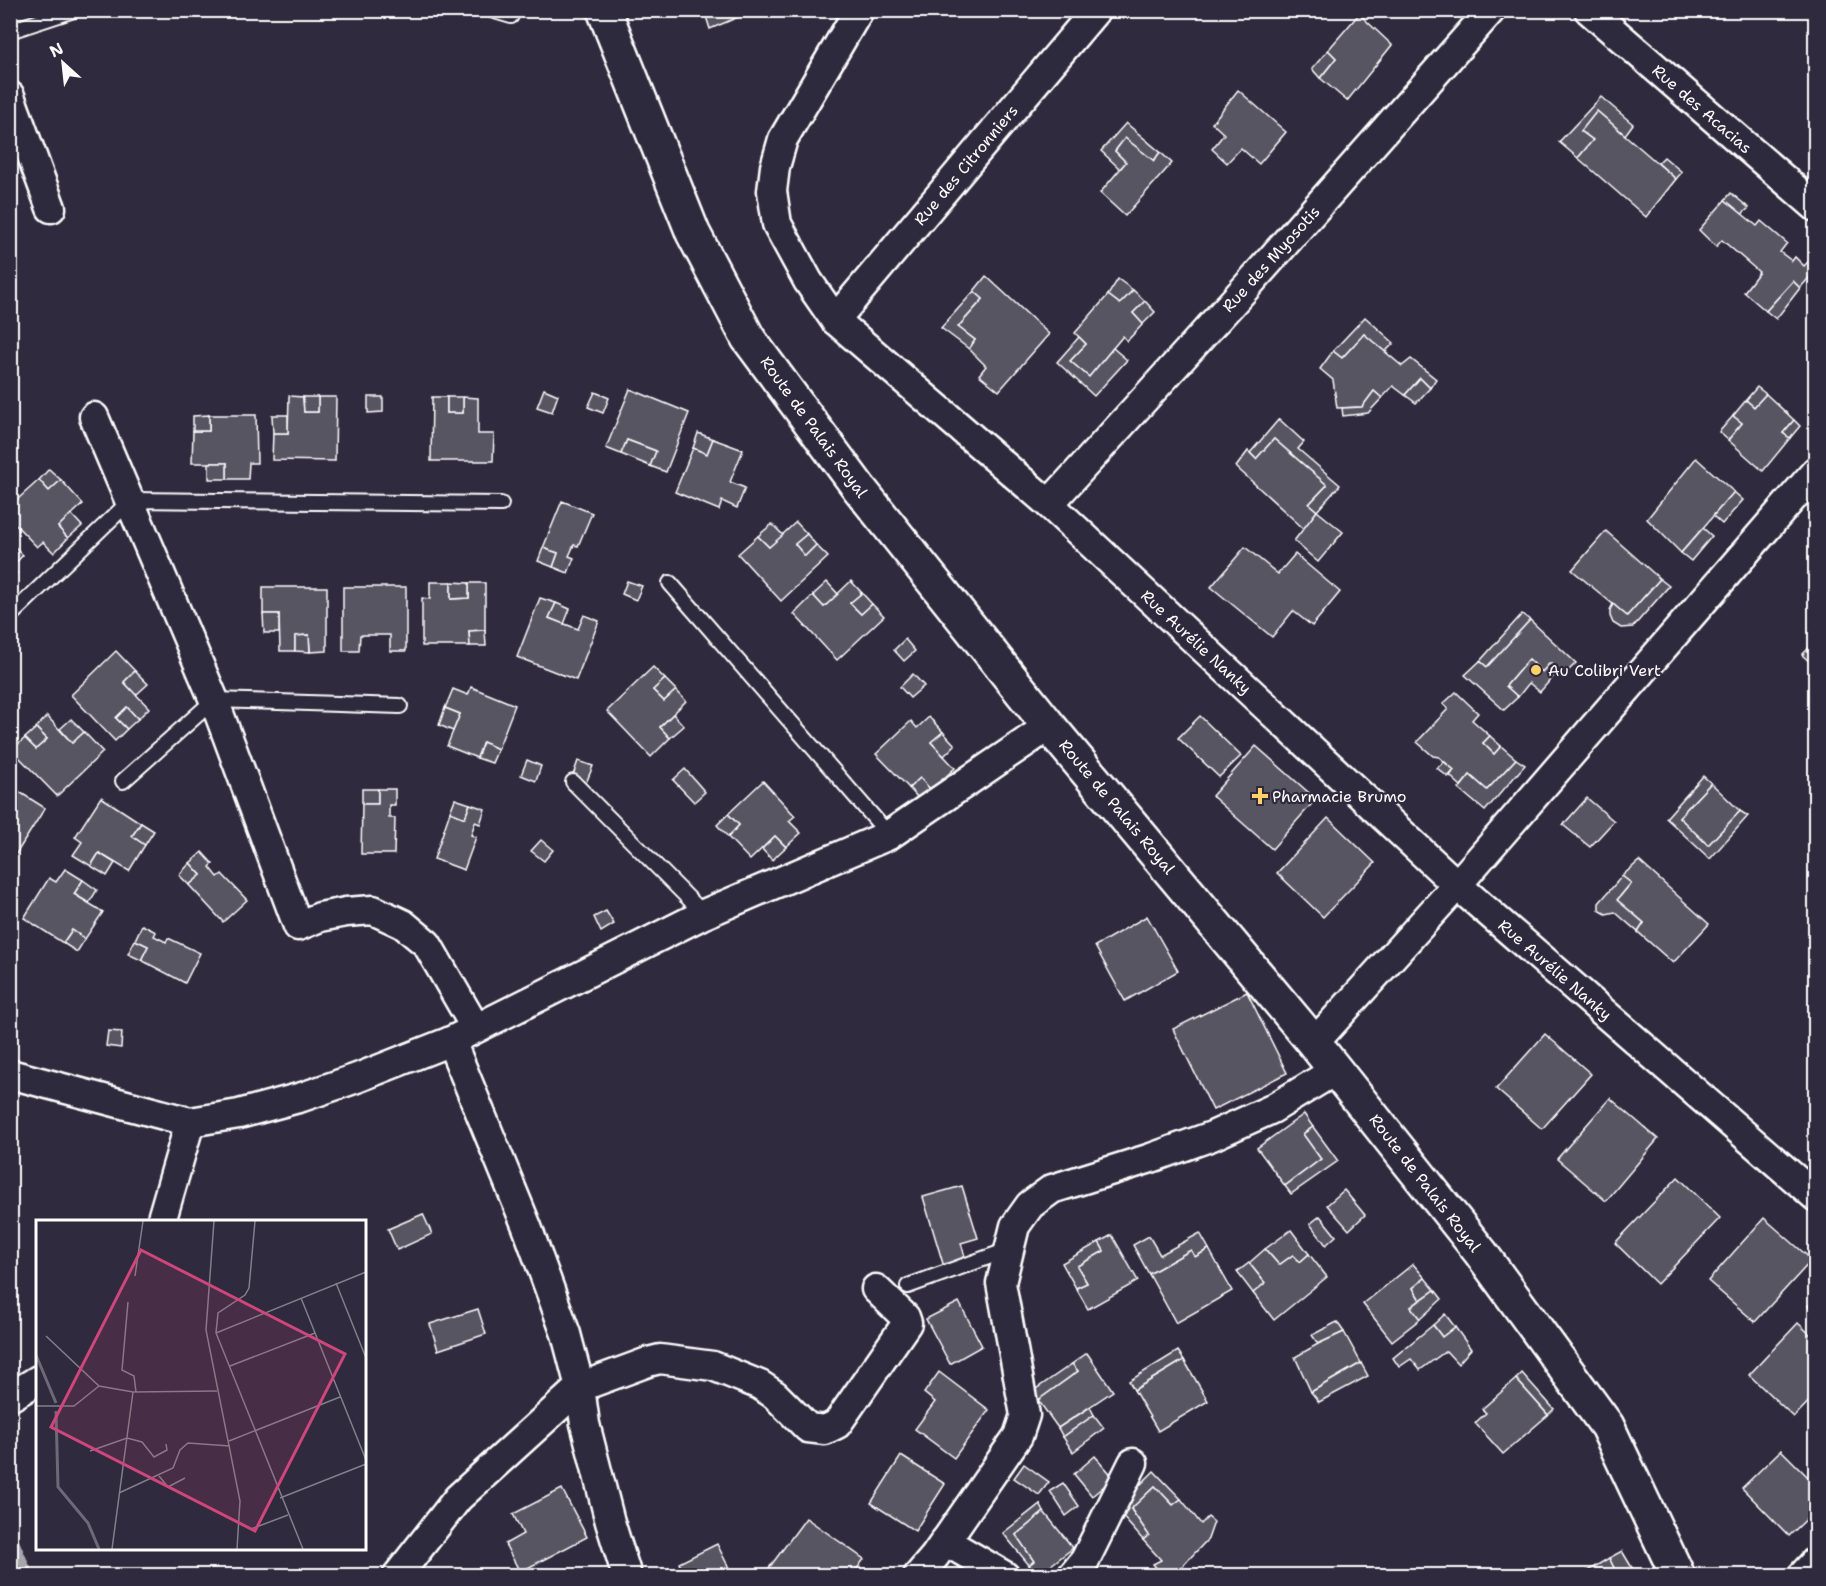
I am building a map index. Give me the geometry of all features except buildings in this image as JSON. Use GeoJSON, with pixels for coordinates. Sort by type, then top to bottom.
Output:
{"type":"FeatureCollection","features":[{"type":"Feature","properties":{"kind":"main road","name":"Route de Palais Royal"},"geometry":{"type":"LineString","coordinates":[[604,10],[693,233],[748,338],[859,488],[1049,726],[1314,1043],[1481,1253],[1607,1426],[1678,1575]]}},
{"type":"Feature","properties":{"kind":"street","name":"Rue Aurélie Nanky"},"geometry":{"type":"LineString","coordinates":[[858,10],[783,138],[775,167],[772,191],[777,224],[808,280],[835,320],[1048,504],[1457,885],[1815,1197]]}},
{"type":"Feature","properties":{"kind":"street","name":"Rue des Citronniers"},"geometry":{"type":"LineString","coordinates":[[835,320],[1096,10]]}},
{"type":"Feature","properties":{"kind":"street","name":"Rue des Myosotis"},"geometry":{"type":"LineString","coordinates":[[1048,504],[1250,283],[1491,10]]}},
{"type":"Feature","properties":{"kind":"street","name":"Rue des Acacias"},"geometry":{"type":"LineString","coordinates":[[1589,10],[1815,207]]}},
{"type":"Feature","properties":{"kind":"street"},"geometry":{"type":"LineString","coordinates":[[10,96],[51,208]]}},
{"type":"Feature","properties":{"kind":"street"},"geometry":{"type":"LineString","coordinates":[[94,417],[214,700],[298,926],[320,917],[373,910],[403,924],[427,944],[463,1034],[526,1227],[566,1334],[580,1387],[588,1435],[610,1521],[627,1575]]}},
{"type":"Feature","properties":{"kind":"street"},"geometry":{"type":"LineString","coordinates":[[1314,1043],[1457,885],[1815,471]]}},
{"type":"Feature","properties":{"kind":"street"},"geometry":{"type":"LineString","coordinates":[[10,1074],[190,1122],[239,1114],[302,1097],[357,1078],[463,1034],[704,914],[889,835],[1049,726]]}},
{"type":"Feature","properties":{"kind":"street"},"geometry":{"type":"LineString","coordinates":[[918,1575],[945,1541],[1018,1436],[1025,1415],[1001,1283],[1015,1226],[1030,1205],[1052,1190],[1212,1136],[1272,1109],[1336,1070]]}},
{"type":"Feature","properties":{"kind":"street"},"geometry":{"type":"LineString","coordinates":[[161,1220],[190,1122]]}},
{"type":"Feature","properties":{"kind":"street"},"geometry":{"type":"LineString","coordinates":[[397,1575],[458,1498],[580,1387],[648,1362],[660,1359],[713,1366],[760,1384],[775,1395],[808,1428],[825,1430],[837,1424],[907,1323],[905,1317],[876,1289]]}},
{"type":"Feature","properties":{"kind":"street"},"geometry":{"type":"LineString","coordinates":[[10,1397],[36,1381]]}},
{"type":"Feature","properties":{"kind":"street"},"geometry":{"type":"LineString","coordinates":[[1072,1575],[1085,1560],[1133,1463]]}},
{"type":"Feature","properties":{"kind":"street"},"geometry":{"type":"LineString","coordinates":[[945,1541],[1005,1575]]}},
{"type":"Feature","properties":{"kind":"street"},"geometry":{"type":"LineString","coordinates":[[1802,1575],[1815,1561]]}},
{"type":"Feature","properties":{"kind":"lane"},"geometry":{"type":"LineString","coordinates":[[10,31],[74,10]]}},
{"type":"Feature","properties":{"kind":"lane"},"geometry":{"type":"LineString","coordinates":[[491,10],[511,16]]}},
{"type":"Feature","properties":{"kind":"lane"},"geometry":{"type":"LineString","coordinates":[[10,616],[131,500],[501,504]]}},
{"type":"Feature","properties":{"kind":"lane"},"geometry":{"type":"LineString","coordinates":[[670,583],[889,835]]}},
{"type":"Feature","properties":{"kind":"lane"},"geometry":{"type":"LineString","coordinates":[[123,781],[214,700],[400,706]]}},
{"type":"Feature","properties":{"kind":"lane"},"geometry":{"type":"LineString","coordinates":[[573,782],[704,914]]}},
{"type":"Feature","properties":{"kind":"lane"},"geometry":{"type":"LineString","coordinates":[[908,1286],[1008,1250]]}},
{"type":"Feature","properties":{"kind":"waterway"},"geometry":{"type":"LineString","coordinates":[[10,1532],[29,1576]]}},
{"type":"Feature","properties":{"kind":"place","name":"Au Colibri Vert"},"geometry":{"type":"Point","coordinates":[1536,670]}},
{"type":"Feature","properties":{"kind":"place","name":"Pharmacie Brumo"},"geometry":{"type":"Point","coordinates":[1260,796]}}]}
